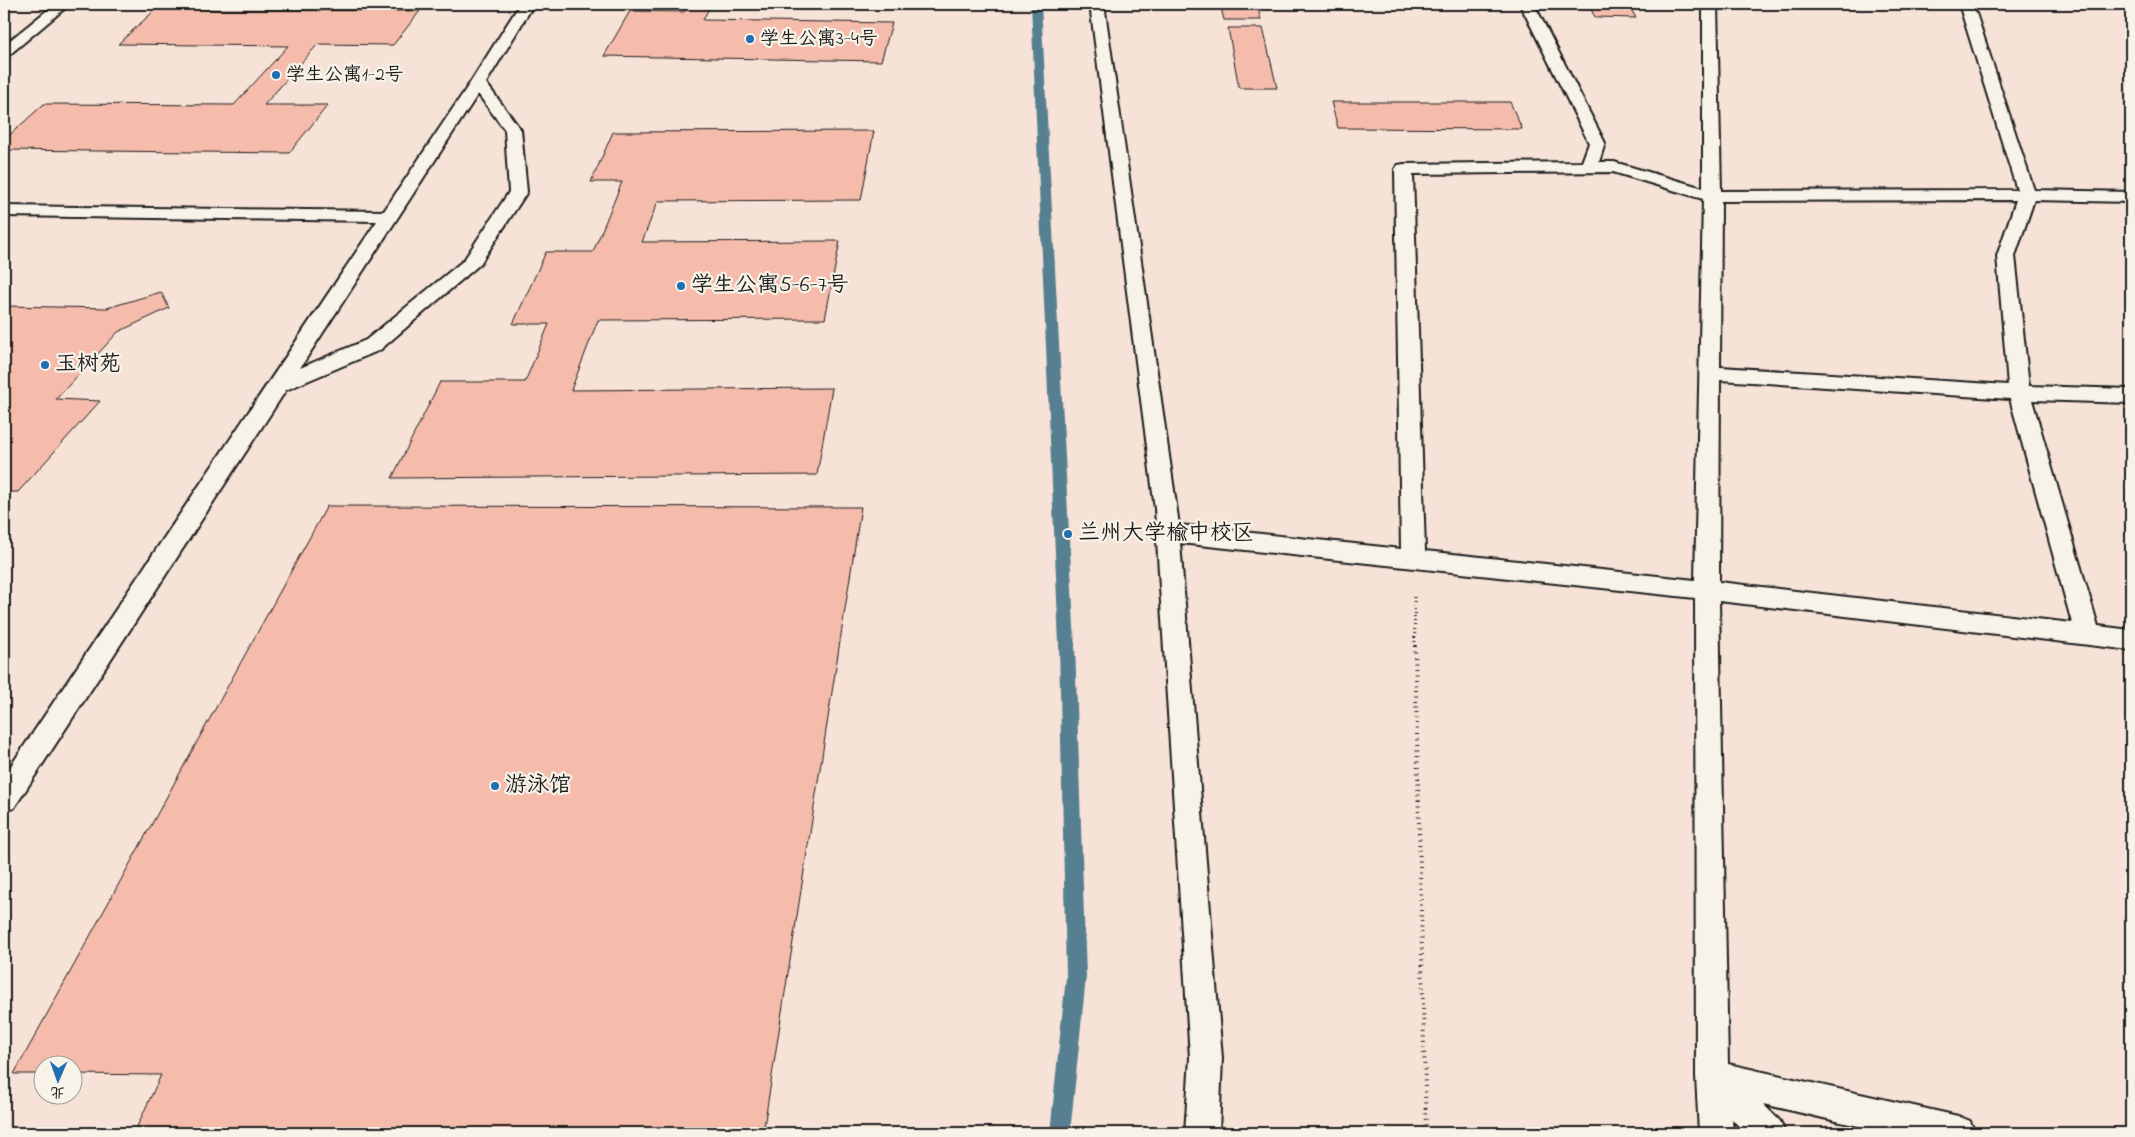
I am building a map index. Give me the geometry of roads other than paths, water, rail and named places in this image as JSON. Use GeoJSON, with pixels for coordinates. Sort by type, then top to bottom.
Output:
{"type":"FeatureCollection","features":[{"type":"Feature","properties":{"kind":"lane"},"geometry":{"type":"LineString","coordinates":[[4,52],[63,4]]}},
{"type":"Feature","properties":{"kind":"lane"},"geometry":{"type":"LineString","coordinates":[[4,799],[478,82],[526,4]]}},
{"type":"Feature","properties":{"kind":"lane"},"geometry":{"type":"LineString","coordinates":[[1098,4],[1168,533],[1206,1058],[1202,1133]]}},
{"type":"Feature","properties":{"kind":"lane"},"geometry":{"type":"LineString","coordinates":[[1527,4],[1597,143],[1588,168]]}},
{"type":"Feature","properties":{"kind":"lane"},"geometry":{"type":"LineString","coordinates":[[1710,4],[1712,196],[1707,590],[1712,1076],[1716,1133]]}},
{"type":"Feature","properties":{"kind":"lane"},"geometry":{"type":"LineString","coordinates":[[1966,4],[2026,195],[2006,256],[2019,393],[2088,635]]}},
{"type":"Feature","properties":{"kind":"lane"},"geometry":{"type":"LineString","coordinates":[[277,386],[373,345],[471,264],[518,192],[513,130],[478,82]]}},
{"type":"Feature","properties":{"kind":"lane"},"geometry":{"type":"LineString","coordinates":[[1413,559],[1404,169],[1614,167],[1712,196],[2026,195],[2131,197]]}},
{"type":"Feature","properties":{"kind":"lane"},"geometry":{"type":"LineString","coordinates":[[4,212],[390,216]]}},
{"type":"Feature","properties":{"kind":"lane"},"geometry":{"type":"LineString","coordinates":[[1710,372],[2019,393],[2131,396]]}},
{"type":"Feature","properties":{"kind":"lane"},"geometry":{"type":"LineString","coordinates":[[1168,533],[1857,606],[2131,640]]}},
{"type":"Feature","properties":{"kind":"lane"},"geometry":{"type":"LineString","coordinates":[[1712,1076],[1768,1133]]}},
{"type":"Feature","properties":{"kind":"lane"},"geometry":{"type":"LineString","coordinates":[[1712,1076],[1958,1133]]}},
{"type":"Feature","properties":{"kind":"waterway"},"geometry":{"type":"LineString","coordinates":[[1036,4],[1067,645],[1076,977],[1060,1133]]}},
{"type":"Feature","properties":{"kind":"place","name":"学生公寓3-4号"},"geometry":{"type":"Point","coordinates":[750,39]}},
{"type":"Feature","properties":{"kind":"place","name":"学生公寓1-2号"},"geometry":{"type":"Point","coordinates":[276,75]}},
{"type":"Feature","properties":{"kind":"place","name":"学生公寓5-6-7号"},"geometry":{"type":"Point","coordinates":[681,286]}},
{"type":"Feature","properties":{"kind":"place","name":"玉树苑"},"geometry":{"type":"Point","coordinates":[45,365]}},
{"type":"Feature","properties":{"kind":"place","name":"兰州大学榆中校区"},"geometry":{"type":"Point","coordinates":[1068,534]}},
{"type":"Feature","properties":{"kind":"place","name":"游泳馆"},"geometry":{"type":"Point","coordinates":[495,786]}}]}
